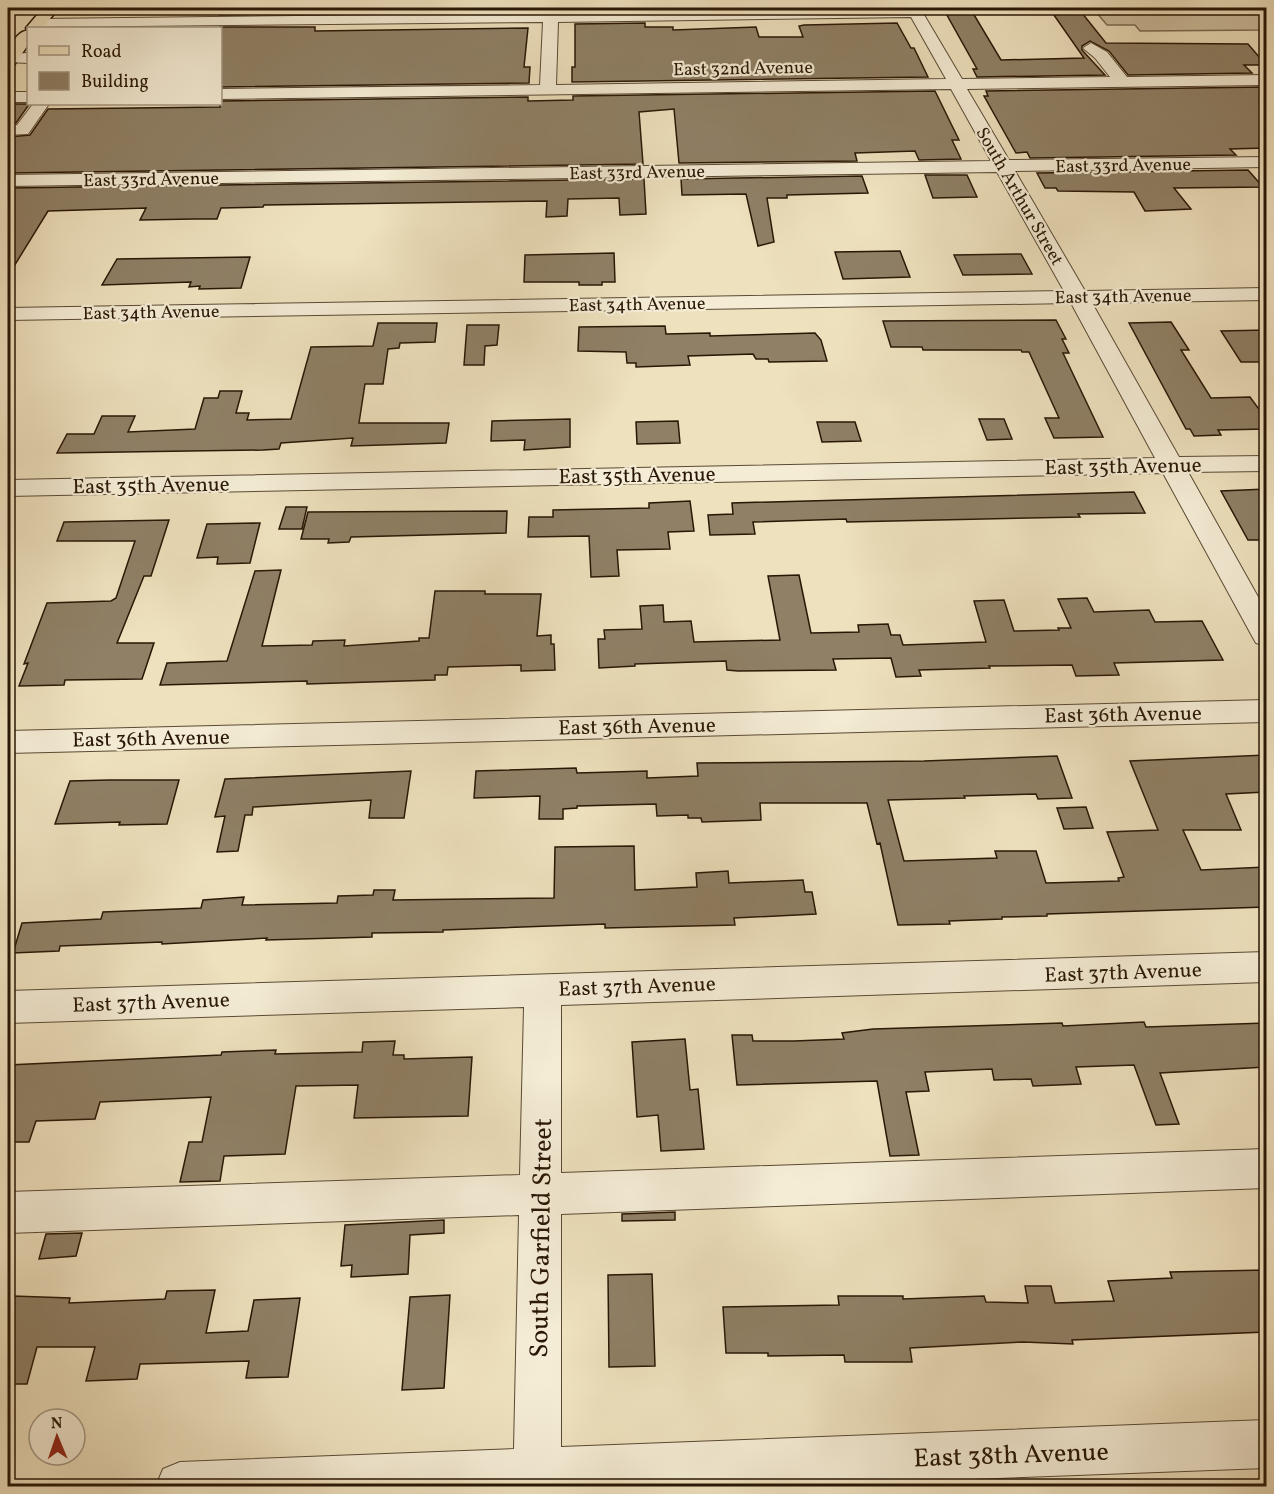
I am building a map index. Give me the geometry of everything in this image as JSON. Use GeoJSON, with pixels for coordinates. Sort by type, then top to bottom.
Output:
{"type":"FeatureCollection","features":[{"type":"Feature","properties":{"kind":"main road"},"geometry":{"type":"LineString","coordinates":[[36,27],[51,8]]}},
{"type":"Feature","properties":{"kind":"street"},"geometry":{"type":"LineString","coordinates":[[8,8],[28,8]]}},
{"type":"Feature","properties":{"kind":"street"},"geometry":{"type":"LineString","coordinates":[[89,27],[167,8]]}},
{"type":"Feature","properties":{"kind":"street"},"geometry":{"type":"LineString","coordinates":[[125,18],[259,21],[395,14],[451,8]]}},
{"type":"Feature","properties":{"kind":"street"},"geometry":{"type":"LineString","coordinates":[[465,18],[511,15],[534,8]]}},
{"type":"Feature","properties":{"kind":"street"},"geometry":{"type":"LineString","coordinates":[[395,14],[465,18],[551,13],[914,10]]}},
{"type":"Feature","properties":{"kind":"street","name":"South Arthur Street"},"geometry":{"type":"LineString","coordinates":[[914,10],[1005,166],[1266,636]]}},
{"type":"Feature","properties":{"kind":"street"},"geometry":{"type":"LineString","coordinates":[[548,91],[551,13]]}},
{"type":"Feature","properties":{"kind":"street"},"geometry":{"type":"LineString","coordinates":[[1091,48],[1101,55],[1122,82]]}},
{"type":"Feature","properties":{"kind":"street","name":"East 32nd Avenue"},"geometry":{"type":"LineString","coordinates":[[222,94],[1266,80]]}},
{"type":"Feature","properties":{"kind":"street"},"geometry":{"type":"LineString","coordinates":[[8,97],[27,97]]}},
{"type":"Feature","properties":{"kind":"street"},"geometry":{"type":"LineString","coordinates":[[8,130],[22,130],[40,105]]}},
{"type":"Feature","properties":{"kind":"street","name":"East 33rd Avenue"},"geometry":{"type":"LineString","coordinates":[[8,181],[1266,162]]}},
{"type":"Feature","properties":{"kind":"street","name":"East 34th Avenue"},"geometry":{"type":"LineString","coordinates":[[8,314],[1266,294]]}},
{"type":"Feature","properties":{"kind":"street","name":"East 35th Avenue"},"geometry":{"type":"LineString","coordinates":[[8,488],[1266,463]]}},
{"type":"Feature","properties":{"kind":"street","name":"East 36th Avenue"},"geometry":{"type":"LineString","coordinates":[[8,742],[1266,711]]}},
{"type":"Feature","properties":{"kind":"street","name":"East 37th Avenue"},"geometry":{"type":"LineString","coordinates":[[8,1006],[1266,967]]}},
{"type":"Feature","properties":{"kind":"street","name":"South Garfield Street"},"geometry":{"type":"LineString","coordinates":[[537,1480],[543,989]]}},
{"type":"Feature","properties":{"kind":"street"},"geometry":{"type":"LineString","coordinates":[[8,1213],[1266,1169]]}},
{"type":"Feature","properties":{"kind":"street","name":"East 38th Avenue"},"geometry":{"type":"LineString","coordinates":[[180,1486],[537,1480],[1266,1444]]}},
{"type":"Feature","properties":{"kind":"shaded area"},"geometry":{"type":"Polygon","coordinates":[[[1266,10],[1266,30],[1140,31],[1135,25],[1107,25],[1096,12],[1266,10]]]}},
{"type":"Feature","properties":{"kind":"building"},"geometry":{"type":"Polygon","coordinates":[[[220,8],[315,8],[315,13],[220,15],[220,8]]]}},
{"type":"Feature","properties":{"kind":"building"},"geometry":{"type":"Polygon","coordinates":[[[943,8],[970,8],[1001,60],[1084,58],[1049,8],[1078,8],[1106,43],[1248,44],[1266,65],[1244,65],[1252,73],[1128,75],[1109,51],[1090,41],[1082,46],[1082,50],[1105,75],[977,77],[973,69],[977,69],[943,8]]]}},
{"type":"Feature","properties":{"kind":"building"},"geometry":{"type":"Polygon","coordinates":[[[645,23],[645,27],[673,27],[673,30],[756,27],[759,37],[803,37],[799,26],[804,25],[897,23],[911,48],[914,48],[928,77],[572,82],[572,67],[575,67],[575,24],[645,23]]]}},
{"type":"Feature","properties":{"kind":"building"},"geometry":{"type":"Polygon","coordinates":[[[222,27],[315,27],[315,31],[528,28],[524,67],[530,67],[529,83],[222,87],[222,27]]]}},
{"type":"Feature","properties":{"kind":"building"},"geometry":{"type":"Polygon","coordinates":[[[1265,87],[1266,148],[1230,149],[1236,155],[1030,158],[1027,152],[1016,153],[984,96],[988,96],[986,91],[1265,87]]]}},
{"type":"Feature","properties":{"kind":"building"},"geometry":{"type":"Polygon","coordinates":[[[935,91],[959,140],[952,140],[961,159],[919,160],[915,151],[855,153],[857,161],[679,163],[674,109],[639,112],[643,164],[8,173],[8,137],[30,135],[48,109],[220,107],[222,101],[528,97],[528,101],[573,100],[573,96],[935,91]]]}},
{"type":"Feature","properties":{"kind":"building"},"geometry":{"type":"Polygon","coordinates":[[[8,104],[28,105],[16,123],[8,123],[8,104]]]}},
{"type":"Feature","properties":{"kind":"building"},"geometry":{"type":"Polygon","coordinates":[[[1248,170],[1263,187],[1174,188],[1191,209],[1145,211],[1134,192],[1058,191],[1056,188],[1045,188],[1037,173],[1248,170]]]}},
{"type":"Feature","properties":{"kind":"building"},"geometry":{"type":"Polygon","coordinates":[[[925,175],[967,175],[977,197],[933,198],[925,175]]]}},
{"type":"Feature","properties":{"kind":"building"},"geometry":{"type":"Polygon","coordinates":[[[862,176],[868,193],[787,195],[787,198],[767,198],[774,242],[758,246],[746,194],[682,195],[681,179],[862,176]]]}},
{"type":"Feature","properties":{"kind":"building"},"geometry":{"type":"Polygon","coordinates":[[[644,179],[646,214],[620,215],[619,198],[568,199],[567,216],[546,217],[547,201],[264,205],[263,207],[221,208],[217,219],[140,220],[146,208],[48,211],[8,276],[8,188],[644,179]]]}},
{"type":"Feature","properties":{"kind":"building"},"geometry":{"type":"Polygon","coordinates":[[[900,251],[910,277],[843,279],[835,252],[900,251]]]}},
{"type":"Feature","properties":{"kind":"building"},"geometry":{"type":"Polygon","coordinates":[[[614,253],[615,282],[602,282],[602,285],[579,285],[579,282],[524,282],[525,255],[614,253]]]}},
{"type":"Feature","properties":{"kind":"building"},"geometry":{"type":"Polygon","coordinates":[[[1021,254],[1032,274],[963,275],[954,255],[1021,254]]]}},
{"type":"Feature","properties":{"kind":"building"},"geometry":{"type":"Polygon","coordinates":[[[250,257],[241,288],[199,289],[200,286],[189,287],[191,282],[102,285],[117,259],[250,257]]]}},
{"type":"Feature","properties":{"kind":"building"},"geometry":{"type":"Polygon","coordinates":[[[1056,320],[1066,339],[1062,339],[1069,353],[1063,353],[1103,437],[1054,438],[1045,418],[1059,418],[1029,352],[1021,350],[923,350],[922,347],[891,347],[883,321],[1056,320]]]}},
{"type":"Feature","properties":{"kind":"building"},"geometry":{"type":"Polygon","coordinates":[[[1171,322],[1189,350],[1181,350],[1211,398],[1250,397],[1258,408],[1266,408],[1266,429],[1218,430],[1221,435],[1194,436],[1190,429],[1186,429],[1129,323],[1171,322]]]}},
{"type":"Feature","properties":{"kind":"building"},"geometry":{"type":"Polygon","coordinates":[[[378,323],[437,323],[435,342],[400,343],[399,348],[388,349],[383,384],[365,384],[359,423],[449,423],[446,443],[351,446],[353,438],[281,443],[279,449],[263,450],[57,453],[67,434],[94,434],[102,416],[135,416],[128,432],[195,429],[204,398],[218,398],[220,391],[242,391],[236,413],[249,413],[247,420],[291,419],[311,347],[373,346],[378,323]]]}},
{"type":"Feature","properties":{"kind":"building"},"geometry":{"type":"Polygon","coordinates":[[[467,325],[499,325],[497,345],[485,346],[484,365],[464,365],[467,325]]]}},
{"type":"Feature","properties":{"kind":"building"},"geometry":{"type":"Polygon","coordinates":[[[665,326],[666,334],[710,333],[710,336],[815,333],[821,340],[827,361],[769,362],[768,359],[756,359],[753,354],[688,356],[690,365],[636,367],[636,363],[627,363],[626,352],[578,351],[579,327],[665,326]]]}},
{"type":"Feature","properties":{"kind":"building"},"geometry":{"type":"Polygon","coordinates":[[[1266,330],[1266,362],[1241,362],[1221,331],[1266,330]]]}},
{"type":"Feature","properties":{"kind":"building"},"geometry":{"type":"Polygon","coordinates":[[[570,419],[570,447],[524,450],[525,440],[491,441],[492,421],[570,419]]]}},
{"type":"Feature","properties":{"kind":"building"},"geometry":{"type":"Polygon","coordinates":[[[979,419],[1004,419],[1012,439],[987,440],[979,419]]]}},
{"type":"Feature","properties":{"kind":"building"},"geometry":{"type":"Polygon","coordinates":[[[678,421],[680,443],[637,444],[636,422],[678,421]]]}},
{"type":"Feature","properties":{"kind":"building"},"geometry":{"type":"Polygon","coordinates":[[[817,422],[855,422],[861,441],[822,442],[817,422]]]}},
{"type":"Feature","properties":{"kind":"building"},"geometry":{"type":"Polygon","coordinates":[[[1266,489],[1266,540],[1248,540],[1221,491],[1266,489]]]}},
{"type":"Feature","properties":{"kind":"building"},"geometry":{"type":"Polygon","coordinates":[[[1134,492],[1145,513],[1078,514],[1080,517],[753,522],[755,534],[710,535],[708,515],[733,514],[732,503],[1134,492]]]}},
{"type":"Feature","properties":{"kind":"building"},"geometry":{"type":"Polygon","coordinates":[[[690,501],[694,531],[668,532],[670,549],[617,550],[619,576],[591,577],[589,536],[528,537],[529,517],[553,517],[553,510],[649,508],[649,503],[690,501]]]}},
{"type":"Feature","properties":{"kind":"building"},"geometry":{"type":"Polygon","coordinates":[[[286,507],[307,507],[302,529],[279,529],[286,507]]]}},
{"type":"Feature","properties":{"kind":"building"},"geometry":{"type":"Polygon","coordinates":[[[507,511],[506,533],[351,537],[349,542],[328,543],[329,539],[301,539],[308,512],[507,511]]]}},
{"type":"Feature","properties":{"kind":"building"},"geometry":{"type":"Polygon","coordinates":[[[169,520],[151,576],[144,576],[117,643],[154,643],[142,679],[65,680],[64,685],[19,686],[28,663],[24,664],[47,603],[111,601],[116,598],[135,541],[57,541],[64,522],[169,520]]]}},
{"type":"Feature","properties":{"kind":"building"},"geometry":{"type":"Polygon","coordinates":[[[260,523],[250,563],[217,564],[218,557],[197,558],[207,524],[260,523]]]}},
{"type":"Feature","properties":{"kind":"building"},"geometry":{"type":"Polygon","coordinates":[[[281,570],[262,646],[312,645],[313,641],[345,640],[344,646],[419,641],[419,638],[429,638],[435,591],[541,594],[537,636],[551,635],[551,644],[554,644],[555,670],[521,671],[521,665],[448,667],[447,675],[435,675],[435,680],[160,685],[167,663],[227,661],[255,571],[281,570]]]}},
{"type":"Feature","properties":{"kind":"building"},"geometry":{"type":"Polygon","coordinates":[[[799,575],[811,633],[859,632],[858,625],[888,624],[891,635],[900,635],[903,645],[986,642],[974,601],[1004,600],[1014,631],[1059,630],[1058,628],[1071,628],[1058,599],[1087,598],[1094,612],[1149,610],[1155,622],[1202,621],[1223,660],[1114,663],[1119,675],[1076,676],[1072,665],[919,670],[921,676],[896,677],[891,658],[833,659],[836,670],[738,671],[727,670],[726,661],[635,664],[635,666],[599,668],[598,639],[605,639],[604,630],[642,629],[640,606],[663,605],[664,622],[691,621],[694,642],[780,640],[768,576],[799,575]]]}},
{"type":"Feature","properties":{"kind":"building"},"geometry":{"type":"Polygon","coordinates":[[[1266,755],[1266,792],[1226,794],[1241,830],[1183,830],[1201,870],[1266,867],[1266,907],[1047,914],[1047,916],[949,921],[950,924],[898,925],[880,843],[877,844],[867,803],[760,803],[761,820],[702,822],[701,818],[688,818],[688,815],[657,816],[656,804],[577,806],[577,808],[563,809],[563,819],[539,819],[540,796],[474,798],[476,771],[576,768],[577,773],[647,771],[647,778],[698,776],[697,763],[924,761],[1057,756],[1072,798],[1038,799],[1036,794],[888,800],[904,861],[997,858],[995,851],[1036,851],[1046,883],[1119,881],[1118,878],[1124,877],[1107,832],[1158,830],[1130,761],[1266,755]]]}},
{"type":"Feature","properties":{"kind":"building"},"geometry":{"type":"Polygon","coordinates":[[[411,771],[404,818],[369,818],[371,800],[253,807],[252,815],[245,815],[238,851],[217,852],[225,816],[215,817],[225,779],[411,771]]]}},
{"type":"Feature","properties":{"kind":"building"},"geometry":{"type":"Polygon","coordinates":[[[179,780],[167,824],[119,825],[120,822],[55,824],[70,781],[179,780]]]}},
{"type":"Feature","properties":{"kind":"building"},"geometry":{"type":"Polygon","coordinates":[[[1086,807],[1093,828],[1064,829],[1057,808],[1086,807]]]}},
{"type":"Feature","properties":{"kind":"building"},"geometry":{"type":"Polygon","coordinates":[[[634,846],[635,890],[697,887],[696,873],[728,871],[729,883],[803,880],[805,892],[812,892],[816,914],[734,918],[735,925],[605,928],[605,924],[443,930],[443,932],[372,933],[372,937],[266,940],[267,938],[162,944],[162,942],[60,946],[59,951],[13,953],[22,923],[101,919],[103,912],[201,908],[203,900],[244,897],[242,905],[337,903],[338,896],[373,895],[374,890],[395,890],[393,900],[554,898],[555,847],[634,846]]]}},
{"type":"Feature","properties":{"kind":"building"},"geometry":{"type":"Polygon","coordinates":[[[1144,1022],[1146,1027],[1266,1023],[1266,1067],[1160,1073],[1179,1124],[1156,1125],[1134,1065],[1076,1067],[1081,1084],[1033,1086],[1031,1079],[994,1080],[992,1069],[925,1072],[929,1091],[906,1092],[919,1155],[890,1156],[877,1081],[737,1085],[732,1035],[752,1035],[753,1041],[794,1041],[844,1039],[842,1033],[873,1029],[1062,1023],[1063,1026],[1144,1022]]]}},
{"type":"Feature","properties":{"kind":"building"},"geometry":{"type":"Polygon","coordinates":[[[685,1039],[690,1090],[698,1089],[704,1149],[661,1151],[658,1115],[637,1117],[632,1042],[685,1039]]]}},
{"type":"Feature","properties":{"kind":"building"},"geometry":{"type":"Polygon","coordinates":[[[395,1041],[393,1055],[404,1055],[404,1059],[472,1057],[468,1116],[354,1118],[358,1085],[296,1086],[285,1154],[224,1156],[220,1181],[180,1182],[189,1142],[202,1142],[211,1097],[100,1102],[95,1119],[36,1121],[29,1142],[8,1142],[8,1065],[221,1055],[222,1052],[276,1050],[275,1054],[362,1052],[363,1042],[395,1041]]]}},
{"type":"Feature","properties":{"kind":"building"},"geometry":{"type":"Polygon","coordinates":[[[675,1212],[675,1220],[622,1221],[622,1214],[675,1212]]]}},
{"type":"Feature","properties":{"kind":"building"},"geometry":{"type":"Polygon","coordinates":[[[444,1220],[444,1233],[410,1235],[408,1274],[351,1277],[352,1265],[341,1266],[345,1225],[444,1220]]]}},
{"type":"Feature","properties":{"kind":"building"},"geometry":{"type":"Polygon","coordinates":[[[82,1233],[76,1256],[39,1259],[46,1234],[82,1233]]]}},
{"type":"Feature","properties":{"kind":"building"},"geometry":{"type":"Polygon","coordinates":[[[1266,1270],[1266,1332],[1072,1340],[1073,1344],[1023,1342],[910,1348],[912,1362],[845,1362],[844,1355],[768,1356],[768,1353],[726,1353],[723,1307],[839,1305],[838,1296],[903,1296],[903,1299],[984,1296],[986,1302],[1028,1303],[1025,1286],[1051,1286],[1055,1303],[1114,1301],[1108,1281],[1172,1278],[1170,1272],[1266,1270]]]}},
{"type":"Feature","properties":{"kind":"building"},"geometry":{"type":"Polygon","coordinates":[[[652,1274],[655,1366],[609,1367],[608,1275],[652,1274]]]}},
{"type":"Feature","properties":{"kind":"building"},"geometry":{"type":"Polygon","coordinates":[[[215,1290],[206,1333],[248,1331],[254,1300],[300,1298],[288,1377],[246,1378],[249,1361],[140,1364],[137,1379],[86,1381],[95,1347],[37,1347],[27,1384],[8,1384],[8,1315],[13,1296],[70,1298],[69,1303],[165,1299],[167,1291],[215,1290]]]}},
{"type":"Feature","properties":{"kind":"building"},"geometry":{"type":"Polygon","coordinates":[[[450,1295],[444,1388],[402,1390],[410,1297],[450,1295]]]}}]}
